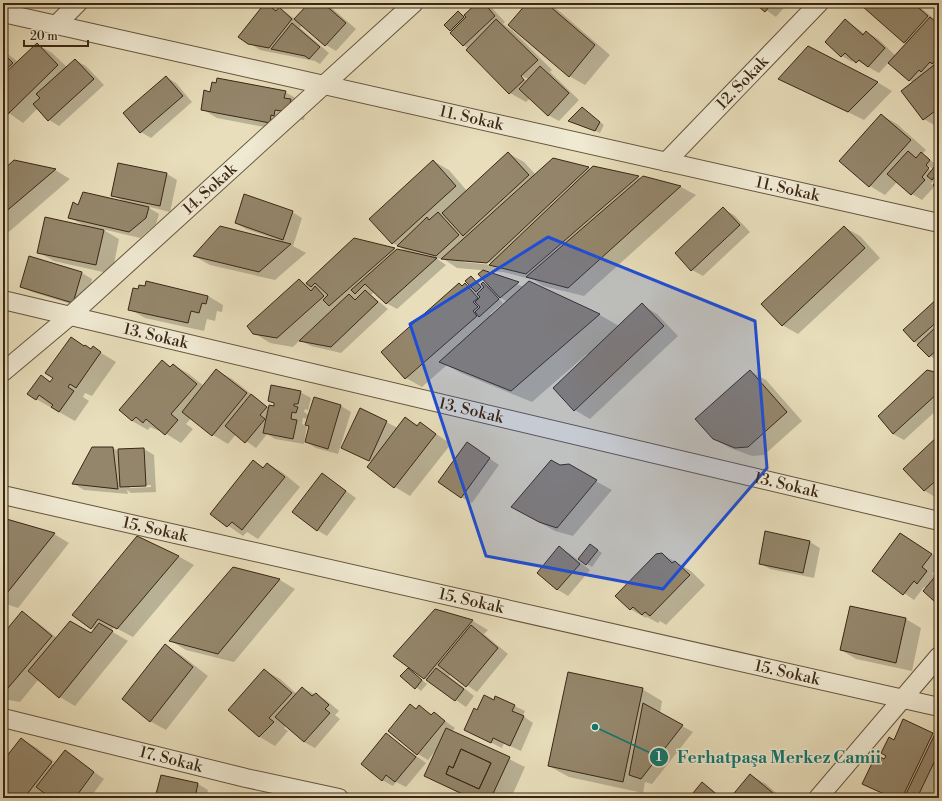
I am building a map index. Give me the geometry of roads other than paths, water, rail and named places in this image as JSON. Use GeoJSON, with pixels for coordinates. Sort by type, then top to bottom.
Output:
{"type":"FeatureCollection","features":[{"type":"Feature","properties":{"kind":"street"},"geometry":{"type":"LineString","coordinates":[[56,25],[78,3]]}},
{"type":"Feature","properties":{"kind":"street","name":"14. Sokak"},"geometry":{"type":"LineString","coordinates":[[3,372],[71,315],[414,3]]}},
{"type":"Feature","properties":{"kind":"street","name":"12. Sokak"},"geometry":{"type":"LineString","coordinates":[[666,162],[818,3]]}},
{"type":"Feature","properties":{"kind":"street","name":"11. Sokak"},"geometry":{"type":"LineString","coordinates":[[3,13],[939,223]]}},
{"type":"Feature","properties":{"kind":"street","name":"13. Sokak"},"geometry":{"type":"LineString","coordinates":[[3,300],[939,521]]}},
{"type":"Feature","properties":{"kind":"street","name":"15. Sokak"},"geometry":{"type":"LineString","coordinates":[[3,495],[939,707]]}},
{"type":"Feature","properties":{"kind":"street"},"geometry":{"type":"LineString","coordinates":[[818,798],[939,656]]}},
{"type":"Feature","properties":{"kind":"street","name":"17. Sokak"},"geometry":{"type":"LineString","coordinates":[[3,718],[246,778],[339,798]]}},
{"type":"Feature","properties":{"kind":"place","name":"Ferhatpaşa Merkez Camii"},"geometry":{"type":"Point","coordinates":[595,727]}}]}
